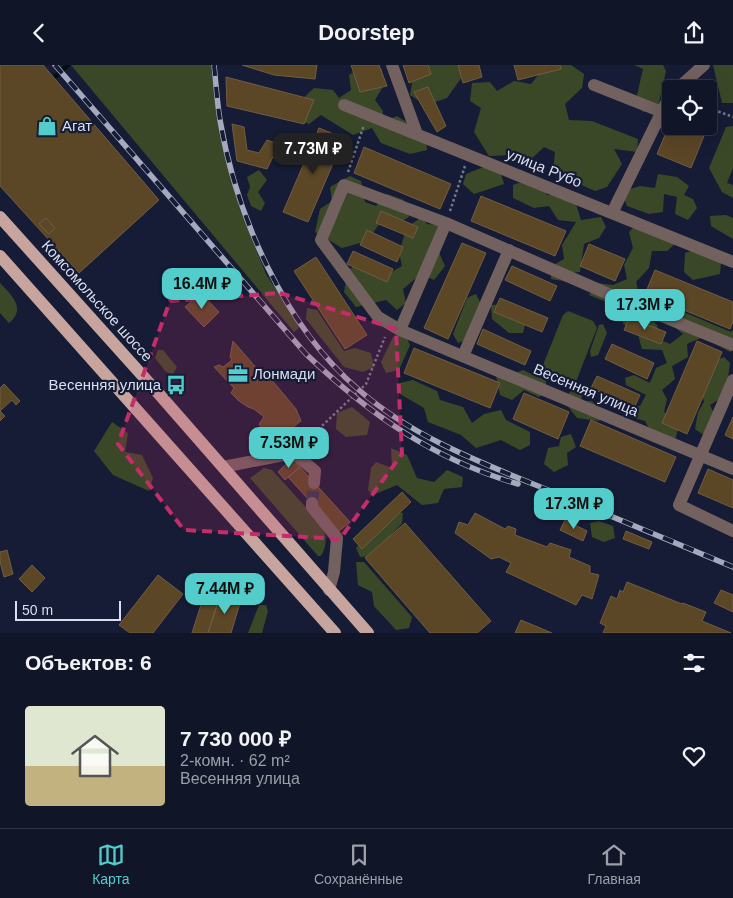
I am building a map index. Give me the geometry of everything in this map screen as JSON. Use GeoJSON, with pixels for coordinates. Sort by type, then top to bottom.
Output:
{"type":"FeatureCollection","features":[{"type":"Feature","properties":{"kind":"main road","name":"Комсомольское шоссе"},"geometry":{"type":"LineString","coordinates":[[0,217],[368,633]]}},
{"type":"Feature","properties":{"kind":"main road"},"geometry":{"type":"LineString","coordinates":[[0,255],[335,633]]}},
{"type":"Feature","properties":{"kind":"street"},"geometry":{"type":"LineString","coordinates":[[392,65],[416,134]]}},
{"type":"Feature","properties":{"kind":"street"},"geometry":{"type":"LineString","coordinates":[[687,80],[704,65]]}},
{"type":"Feature","properties":{"kind":"street"},"geometry":{"type":"LineString","coordinates":[[594,85],[662,112],[612,213]]}},
{"type":"Feature","properties":{"kind":"street","name":"улица Рубо"},"geometry":{"type":"LineString","coordinates":[[344,105],[733,262]]}},
{"type":"Feature","properties":{"kind":"street"},"geometry":{"type":"LineString","coordinates":[[344,185],[446,223],[733,345]]}},
{"type":"Feature","properties":{"kind":"street","name":"Весенняя улица"},"geometry":{"type":"LineString","coordinates":[[344,185],[322,240],[378,317],[395,327],[733,469]]}},
{"type":"Feature","properties":{"kind":"street"},"geometry":{"type":"LineString","coordinates":[[395,327],[446,223]]}},
{"type":"Feature","properties":{"kind":"street"},"geometry":{"type":"LineString","coordinates":[[463,356],[509,250]]}},
{"type":"Feature","properties":{"kind":"street"},"geometry":{"type":"LineString","coordinates":[[733,380],[679,505],[733,531]]}},
{"type":"Feature","properties":{"kind":"street"},"geometry":{"type":"LineString","coordinates":[[223,467],[294,453],[315,471],[314,483]]}},
{"type":"Feature","properties":{"kind":"street"},"geometry":{"type":"LineString","coordinates":[[312,503],[312,507],[337,538],[334,572],[329,591]]}},
{"type":"Feature","properties":{"kind":"path"},"geometry":{"type":"LineString","coordinates":[[717,111],[733,117]]}},
{"type":"Feature","properties":{"kind":"path"},"geometry":{"type":"LineString","coordinates":[[344,185],[367,114]]}},
{"type":"Feature","properties":{"kind":"path"},"geometry":{"type":"LineString","coordinates":[[446,223],[469,155]]}},
{"type":"Feature","properties":{"kind":"path"},"geometry":{"type":"LineString","coordinates":[[294,453],[366,385],[395,327]]}},
{"type":"Feature","properties":{"kind":"highlighted area"},"geometry":{"type":"Polygon","coordinates":[[[280,293],[396,329],[402,454],[340,539],[184,530],[118,444],[170,301],[280,293]]]}},
{"type":"Feature","properties":{"kind":"green space"},"geometry":{"type":"Polygon","coordinates":[[[71,65],[211,65],[217,116],[239,207],[266,274],[300,327],[294,332],[71,65]]]}},
{"type":"Feature","properties":{"kind":"green space"},"geometry":{"type":"Polygon","coordinates":[[[364,65],[382,69],[384,85],[375,100],[383,111],[381,123],[397,116],[426,134],[427,150],[410,154],[381,143],[372,128],[353,135],[321,115],[309,124],[296,119],[297,104],[314,88],[333,90],[339,98],[351,90],[349,75],[364,65]]]}},
{"type":"Feature","properties":{"kind":"green space"},"geometry":{"type":"Polygon","coordinates":[[[420,65],[462,65],[464,74],[447,98],[426,105],[410,95],[413,77],[420,65]]]}},
{"type":"Feature","properties":{"kind":"green space"},"geometry":{"type":"Polygon","coordinates":[[[554,65],[571,65],[584,74],[582,88],[565,104],[569,120],[592,121],[638,139],[637,152],[614,149],[622,164],[607,187],[595,191],[553,172],[555,152],[544,147],[529,161],[510,155],[489,156],[474,132],[481,108],[470,101],[472,83],[490,82],[497,91],[514,81],[531,84],[543,69],[554,65]]]}},
{"type":"Feature","properties":{"kind":"green space"},"geometry":{"type":"Polygon","coordinates":[[[634,65],[663,65],[666,71],[664,80],[662,80],[658,107],[643,112],[637,95],[643,69],[634,65]]]}},
{"type":"Feature","properties":{"kind":"green space"},"geometry":{"type":"Polygon","coordinates":[[[713,65],[733,65],[733,103],[722,103],[713,65]]]}},
{"type":"Feature","properties":{"kind":"green space"},"geometry":{"type":"Polygon","coordinates":[[[733,126],[733,168],[727,183],[733,185],[733,198],[722,192],[709,168],[726,127],[733,126]]]}},
{"type":"Feature","properties":{"kind":"green space"},"geometry":{"type":"Polygon","coordinates":[[[296,139],[305,149],[295,160],[286,156],[276,162],[267,151],[277,142],[287,144],[296,139]]]}},
{"type":"Feature","properties":{"kind":"green space"},"geometry":{"type":"Polygon","coordinates":[[[486,166],[500,171],[504,184],[474,194],[463,184],[466,174],[486,166]]]}},
{"type":"Feature","properties":{"kind":"green space"},"geometry":{"type":"Polygon","coordinates":[[[259,170],[267,180],[258,192],[265,203],[261,211],[251,206],[247,195],[250,187],[247,177],[259,170]]]}},
{"type":"Feature","properties":{"kind":"green space"},"geometry":{"type":"Polygon","coordinates":[[[658,174],[677,177],[689,186],[684,195],[693,199],[697,208],[688,220],[675,214],[677,197],[664,194],[663,212],[649,214],[627,206],[621,192],[640,186],[655,188],[658,174]]]}},
{"type":"Feature","properties":{"kind":"green space"},"geometry":{"type":"Polygon","coordinates":[[[350,176],[361,181],[365,202],[376,206],[387,194],[404,200],[409,217],[393,227],[380,223],[367,241],[342,248],[315,232],[320,209],[332,201],[330,187],[350,176]]]}},
{"type":"Feature","properties":{"kind":"green space"},"geometry":{"type":"Polygon","coordinates":[[[525,181],[542,186],[547,195],[560,195],[575,201],[581,220],[601,217],[606,227],[599,238],[584,244],[580,272],[571,273],[569,282],[551,279],[552,266],[564,259],[562,245],[576,222],[558,220],[549,206],[534,208],[513,198],[513,185],[525,181]]]}},
{"type":"Feature","properties":{"kind":"green space"},"geometry":{"type":"Polygon","coordinates":[[[726,215],[733,218],[733,239],[711,226],[710,216],[726,215]]]}},
{"type":"Feature","properties":{"kind":"green space"},"geometry":{"type":"Polygon","coordinates":[[[422,217],[427,224],[438,225],[438,250],[445,266],[434,280],[421,274],[403,289],[406,303],[397,310],[386,300],[356,307],[344,292],[348,270],[362,262],[388,274],[402,266],[399,252],[407,227],[422,217]]]}},
{"type":"Feature","properties":{"kind":"green space"},"geometry":{"type":"Polygon","coordinates":[[[637,224],[676,243],[667,251],[652,251],[649,268],[636,282],[640,297],[628,305],[617,295],[609,303],[589,295],[596,283],[613,285],[627,279],[624,265],[633,248],[629,232],[637,224]]]}},
{"type":"Feature","properties":{"kind":"green space"},"geometry":{"type":"Polygon","coordinates":[[[694,250],[721,262],[720,274],[693,280],[684,272],[685,253],[694,250]]]}},
{"type":"Feature","properties":{"kind":"green space"},"geometry":{"type":"Polygon","coordinates":[[[0,283],[12,297],[17,307],[17,312],[9,323],[0,313],[0,283]]]}},
{"type":"Feature","properties":{"kind":"green space"},"geometry":{"type":"Polygon","coordinates":[[[476,294],[481,304],[466,340],[458,343],[453,334],[467,298],[476,294]]]}},
{"type":"Feature","properties":{"kind":"green space"},"geometry":{"type":"Polygon","coordinates":[[[506,304],[526,321],[523,333],[509,333],[492,319],[491,305],[506,304]]]}},
{"type":"Feature","properties":{"kind":"green space"},"geometry":{"type":"Polygon","coordinates":[[[307,308],[317,310],[344,351],[355,348],[371,353],[374,367],[363,372],[344,367],[306,319],[307,308]]]}},
{"type":"Feature","properties":{"kind":"green space"},"geometry":{"type":"Polygon","coordinates":[[[679,310],[731,332],[733,330],[733,349],[730,352],[703,337],[687,344],[688,357],[672,366],[675,379],[662,390],[667,399],[664,412],[679,426],[675,440],[657,443],[645,421],[624,415],[625,407],[640,406],[646,395],[626,385],[625,378],[634,375],[650,383],[656,368],[667,363],[662,350],[642,349],[637,331],[623,324],[623,318],[645,314],[657,325],[659,339],[670,344],[683,334],[672,325],[671,311],[679,310]]]}},
{"type":"Feature","properties":{"kind":"green space"},"geometry":{"type":"Polygon","coordinates":[[[568,311],[593,321],[597,328],[575,384],[569,387],[544,377],[541,370],[563,315],[568,311]]]}},
{"type":"Feature","properties":{"kind":"green space"},"geometry":{"type":"Polygon","coordinates":[[[603,324],[607,333],[598,355],[591,357],[590,351],[599,325],[603,324]]]}},
{"type":"Feature","properties":{"kind":"green space"},"geometry":{"type":"Polygon","coordinates":[[[405,334],[410,345],[399,370],[386,373],[381,362],[393,337],[405,334]]]}},
{"type":"Feature","properties":{"kind":"green space"},"geometry":{"type":"Polygon","coordinates":[[[158,350],[163,350],[177,367],[173,374],[166,372],[155,358],[158,350]]]}},
{"type":"Feature","properties":{"kind":"green space"},"geometry":{"type":"Polygon","coordinates":[[[724,357],[730,363],[728,378],[718,400],[710,405],[716,418],[711,432],[702,434],[695,429],[698,412],[704,402],[701,390],[712,362],[724,357]]]}},
{"type":"Feature","properties":{"kind":"green space"},"geometry":{"type":"Polygon","coordinates":[[[523,370],[546,381],[546,393],[539,397],[524,390],[512,400],[500,395],[496,376],[513,374],[523,370]]]}},
{"type":"Feature","properties":{"kind":"green space"},"geometry":{"type":"Polygon","coordinates":[[[413,380],[437,391],[440,400],[463,407],[472,423],[484,414],[501,410],[506,420],[530,432],[530,445],[520,450],[501,440],[476,448],[461,435],[428,422],[424,408],[400,394],[400,383],[413,380]]]}},
{"type":"Feature","properties":{"kind":"green space"},"geometry":{"type":"Polygon","coordinates":[[[575,388],[582,393],[581,402],[592,401],[603,414],[599,421],[577,418],[566,404],[569,393],[575,388]]]}},
{"type":"Feature","properties":{"kind":"green space"},"geometry":{"type":"Polygon","coordinates":[[[352,407],[370,422],[367,435],[346,437],[336,429],[337,413],[352,407]]]}},
{"type":"Feature","properties":{"kind":"green space"},"geometry":{"type":"Polygon","coordinates":[[[112,422],[128,433],[125,452],[142,455],[153,478],[149,491],[113,475],[94,451],[112,422]]]}},
{"type":"Feature","properties":{"kind":"green space"},"geometry":{"type":"Polygon","coordinates":[[[571,434],[576,447],[567,453],[568,465],[554,472],[544,464],[548,448],[559,446],[561,437],[571,434]]]}},
{"type":"Feature","properties":{"kind":"green space"},"geometry":{"type":"Polygon","coordinates":[[[391,448],[407,455],[417,478],[434,482],[447,470],[463,477],[462,487],[444,489],[438,503],[422,505],[397,485],[373,495],[368,490],[371,468],[376,462],[392,468],[391,448]]]}},
{"type":"Feature","properties":{"kind":"green space"},"geometry":{"type":"Polygon","coordinates":[[[264,468],[272,470],[322,525],[326,541],[321,556],[318,556],[250,478],[264,468]]]}},
{"type":"Feature","properties":{"kind":"green space"},"geometry":{"type":"Polygon","coordinates":[[[392,512],[403,513],[402,523],[372,556],[360,557],[356,548],[392,512]]]}},
{"type":"Feature","properties":{"kind":"green space"},"geometry":{"type":"Polygon","coordinates":[[[599,521],[613,526],[615,538],[604,542],[592,537],[590,523],[599,521]]]}},
{"type":"Feature","properties":{"kind":"green space"},"geometry":{"type":"Polygon","coordinates":[[[356,562],[364,562],[412,617],[409,628],[396,630],[374,606],[372,592],[358,585],[356,562]]]}},
{"type":"Feature","properties":{"kind":"green space"},"geometry":{"type":"Polygon","coordinates":[[[259,605],[266,605],[268,611],[262,633],[248,633],[259,605]]]}},
{"type":"Feature","properties":{"kind":"building","name":"Агат"},"geometry":{"type":"Polygon","coordinates":[[[0,65],[43,65],[159,200],[79,273],[0,186],[0,65]]]}},
{"type":"Feature","properties":{"kind":"building"},"geometry":{"type":"Polygon","coordinates":[[[242,65],[317,65],[315,79],[274,75],[242,65]]]}},
{"type":"Feature","properties":{"kind":"building"},"geometry":{"type":"Polygon","coordinates":[[[351,65],[379,65],[387,86],[360,92],[351,65]]]}},
{"type":"Feature","properties":{"kind":"building"},"geometry":{"type":"Polygon","coordinates":[[[403,65],[428,65],[431,74],[409,83],[403,65]]]}},
{"type":"Feature","properties":{"kind":"building"},"geometry":{"type":"Polygon","coordinates":[[[458,65],[479,65],[482,77],[463,83],[458,65]]]}},
{"type":"Feature","properties":{"kind":"building"},"geometry":{"type":"Polygon","coordinates":[[[514,65],[560,65],[561,69],[518,80],[514,65]]]}},
{"type":"Feature","properties":{"kind":"building"},"geometry":{"type":"Polygon","coordinates":[[[226,77],[314,100],[304,124],[227,106],[226,77]]]}},
{"type":"Feature","properties":{"kind":"building"},"geometry":{"type":"Polygon","coordinates":[[[428,87],[446,126],[437,132],[414,92],[428,87]]]}},
{"type":"Feature","properties":{"kind":"building"},"geometry":{"type":"Polygon","coordinates":[[[232,124],[244,127],[247,150],[259,153],[267,140],[279,144],[267,169],[237,161],[232,124]]]}},
{"type":"Feature","properties":{"kind":"building"},"geometry":{"type":"Polygon","coordinates":[[[319,128],[344,138],[308,222],[283,212],[319,128]]]}},
{"type":"Feature","properties":{"kind":"building"},"geometry":{"type":"Polygon","coordinates":[[[665,135],[704,135],[691,168],[657,154],[665,135]]]}},
{"type":"Feature","properties":{"kind":"building"},"geometry":{"type":"Polygon","coordinates":[[[364,147],[451,184],[440,209],[354,173],[364,147]]]}},
{"type":"Feature","properties":{"kind":"building"},"geometry":{"type":"Polygon","coordinates":[[[481,196],[566,231],[555,256],[471,221],[481,196]]]}},
{"type":"Feature","properties":{"kind":"building"},"geometry":{"type":"Polygon","coordinates":[[[381,211],[418,227],[413,238],[376,223],[381,211]]]}},
{"type":"Feature","properties":{"kind":"building"},"geometry":{"type":"Polygon","coordinates":[[[46,218],[55,228],[49,234],[39,224],[46,218]]]}},
{"type":"Feature","properties":{"kind":"building"},"geometry":{"type":"Polygon","coordinates":[[[367,230],[403,247],[397,262],[360,245],[367,230]]]}},
{"type":"Feature","properties":{"kind":"building"},"geometry":{"type":"Polygon","coordinates":[[[462,243],[486,253],[448,339],[424,328],[462,243]]]}},
{"type":"Feature","properties":{"kind":"building"},"geometry":{"type":"Polygon","coordinates":[[[589,244],[625,259],[615,281],[580,266],[589,244]]]}},
{"type":"Feature","properties":{"kind":"building"},"geometry":{"type":"Polygon","coordinates":[[[353,251],[393,269],[387,282],[347,264],[353,251]]]}},
{"type":"Feature","properties":{"kind":"building"},"geometry":{"type":"Polygon","coordinates":[[[316,257],[367,335],[345,349],[294,271],[316,257]]]}},
{"type":"Feature","properties":{"kind":"building"},"geometry":{"type":"Polygon","coordinates":[[[512,266],[557,286],[550,301],[505,280],[512,266]]]}},
{"type":"Feature","properties":{"kind":"building"},"geometry":{"type":"Polygon","coordinates":[[[655,270],[733,302],[733,322],[730,329],[645,294],[655,270]]]}},
{"type":"Feature","properties":{"kind":"building"},"geometry":{"type":"Polygon","coordinates":[[[201,293],[219,312],[204,327],[185,307],[201,293]]]}},
{"type":"Feature","properties":{"kind":"building"},"geometry":{"type":"Polygon","coordinates":[[[500,298],[548,318],[542,332],[494,312],[500,298]]]}},
{"type":"Feature","properties":{"kind":"building"},"geometry":{"type":"Polygon","coordinates":[[[629,318],[666,332],[661,344],[624,330],[629,318]]]}},
{"type":"Feature","properties":{"kind":"building"},"geometry":{"type":"Polygon","coordinates":[[[483,329],[531,351],[525,365],[477,344],[483,329]]]}},
{"type":"Feature","properties":{"kind":"building"},"geometry":{"type":"Polygon","coordinates":[[[233,341],[258,370],[261,367],[296,409],[301,421],[280,437],[262,429],[259,424],[264,417],[239,401],[231,393],[234,388],[214,367],[219,365],[223,367],[232,360],[230,357],[233,341]]]}},
{"type":"Feature","properties":{"kind":"building"},"geometry":{"type":"Polygon","coordinates":[[[697,341],[722,352],[687,434],[662,423],[697,341]]]}},
{"type":"Feature","properties":{"kind":"building"},"geometry":{"type":"Polygon","coordinates":[[[612,344],[654,363],[647,379],[605,359],[612,344]]]}},
{"type":"Feature","properties":{"kind":"building"},"geometry":{"type":"Polygon","coordinates":[[[414,348],[500,383],[490,408],[404,373],[414,348]]]}},
{"type":"Feature","properties":{"kind":"building"},"geometry":{"type":"Polygon","coordinates":[[[597,376],[640,395],[634,408],[591,388],[597,376]]]}},
{"type":"Feature","properties":{"kind":"building"},"geometry":{"type":"Polygon","coordinates":[[[4,384],[20,401],[16,405],[12,400],[0,411],[0,388],[4,384]]]}},
{"type":"Feature","properties":{"kind":"building"},"geometry":{"type":"Polygon","coordinates":[[[524,393],[569,412],[558,439],[513,419],[524,393]]]}},
{"type":"Feature","properties":{"kind":"building"},"geometry":{"type":"Polygon","coordinates":[[[0,411],[5,416],[0,421],[0,411]]]}},
{"type":"Feature","properties":{"kind":"building"},"geometry":{"type":"Polygon","coordinates":[[[733,417],[733,439],[725,435],[733,417]]]}},
{"type":"Feature","properties":{"kind":"building"},"geometry":{"type":"Polygon","coordinates":[[[591,420],[676,457],[665,482],[580,446],[591,420]]]}},
{"type":"Feature","properties":{"kind":"building"},"geometry":{"type":"Polygon","coordinates":[[[292,458],[300,467],[285,480],[278,472],[292,458]]]}},
{"type":"Feature","properties":{"kind":"building"},"geometry":{"type":"Polygon","coordinates":[[[300,467],[350,522],[338,532],[288,477],[300,467]]]}},
{"type":"Feature","properties":{"kind":"building"},"geometry":{"type":"Polygon","coordinates":[[[708,469],[733,480],[733,508],[698,493],[708,469]]]}},
{"type":"Feature","properties":{"kind":"building"},"geometry":{"type":"Polygon","coordinates":[[[402,492],[411,502],[362,549],[353,539],[402,492]]]}},
{"type":"Feature","properties":{"kind":"building"},"geometry":{"type":"Polygon","coordinates":[[[475,513],[505,529],[508,526],[516,529],[515,535],[547,547],[550,543],[571,550],[569,557],[590,566],[590,573],[599,575],[592,599],[582,595],[576,605],[506,572],[511,563],[499,557],[491,559],[455,533],[459,522],[468,525],[475,513]]]}},
{"type":"Feature","properties":{"kind":"building"},"geometry":{"type":"Polygon","coordinates":[[[565,520],[587,531],[583,541],[560,530],[565,520]]]}},
{"type":"Feature","properties":{"kind":"building"},"geometry":{"type":"Polygon","coordinates":[[[405,523],[491,621],[477,633],[430,633],[365,558],[405,523]]]}},
{"type":"Feature","properties":{"kind":"building"},"geometry":{"type":"Polygon","coordinates":[[[626,531],[652,542],[649,549],[623,539],[626,531]]]}},
{"type":"Feature","properties":{"kind":"building"},"geometry":{"type":"Polygon","coordinates":[[[7,550],[13,574],[4,577],[0,562],[0,552],[7,550]]]}},
{"type":"Feature","properties":{"kind":"building"},"geometry":{"type":"Polygon","coordinates":[[[32,565],[45,578],[32,592],[19,579],[32,565]]]}},
{"type":"Feature","properties":{"kind":"building"},"geometry":{"type":"Polygon","coordinates":[[[158,575],[183,594],[153,633],[130,633],[119,625],[158,575]]]}},
{"type":"Feature","properties":{"kind":"building"},"geometry":{"type":"Polygon","coordinates":[[[627,582],[706,612],[702,621],[731,633],[603,633],[606,626],[600,623],[611,596],[617,599],[620,590],[623,592],[627,582]]]}},
{"type":"Feature","properties":{"kind":"building"},"geometry":{"type":"Polygon","coordinates":[[[206,589],[221,593],[208,633],[192,633],[206,589]]]}},
{"type":"Feature","properties":{"kind":"building"},"geometry":{"type":"Polygon","coordinates":[[[721,590],[733,595],[733,612],[714,603],[721,590]]]}},
{"type":"Feature","properties":{"kind":"building"},"geometry":{"type":"Polygon","coordinates":[[[221,593],[241,600],[231,633],[208,633],[221,593]]]}},
{"type":"Feature","properties":{"kind":"building"},"geometry":{"type":"Polygon","coordinates":[[[521,620],[552,633],[515,633],[521,620]]]}},
{"type":"Feature","properties":{"kind":"waterway"},"geometry":{"type":"LineString","coordinates":[[56,76],[68,65]]}},
{"type":"Feature","properties":{"kind":"tunnel"},"geometry":{"type":"LineString","coordinates":[[312,503],[314,483]]}},
{"type":"Feature","properties":{"kind":"railway"},"geometry":{"type":"LineString","coordinates":[[55,65],[306,354],[330,376],[354,397],[404,433],[430,448],[487,474],[518,484]]}},
{"type":"Feature","properties":{"kind":"railway"},"geometry":{"type":"LineString","coordinates":[[214,65],[219,113],[227,156],[251,230],[267,267],[286,301],[308,334],[332,364],[380,407],[402,422],[449,448],[733,567]]}},
{"type":"Feature","properties":{"kind":"place","name":"Агат"},"geometry":{"type":"Point","coordinates":[47,126]}},
{"type":"Feature","properties":{"kind":"place","name":"Лонмади"},"geometry":{"type":"Point","coordinates":[238,374]}},
{"type":"Feature","properties":{"kind":"place","name":"Весенняя улица"},"geometry":{"type":"Point","coordinates":[176,385]}}]}
